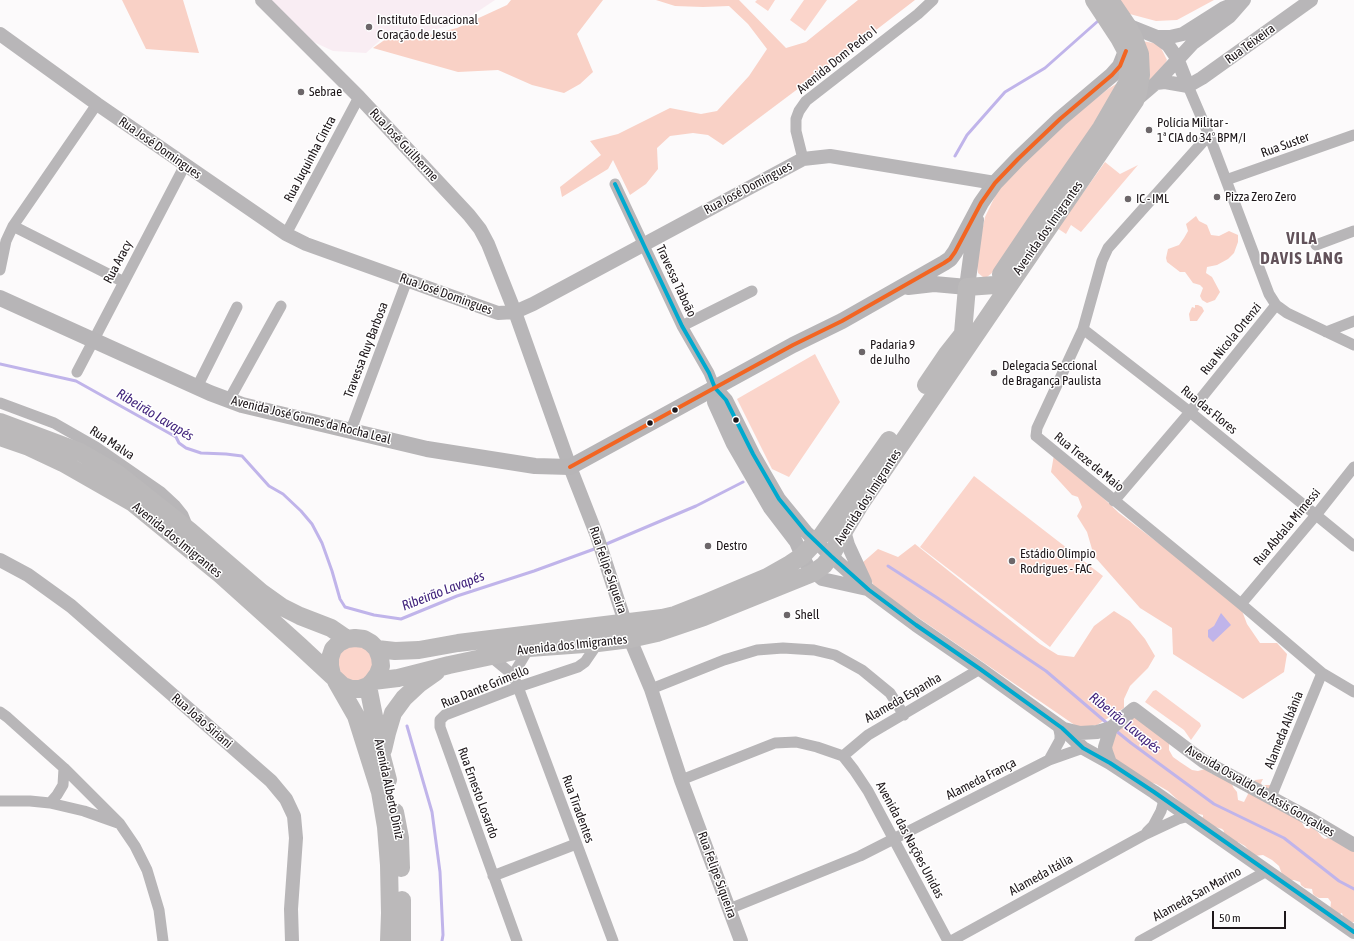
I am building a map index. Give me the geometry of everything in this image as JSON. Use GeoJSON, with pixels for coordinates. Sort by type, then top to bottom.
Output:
{"type":"FeatureCollection","features":[{"type":"Feature","properties":{"kind":"main road"},"geometry":{"type":"LineString","coordinates":[[1094,0],[1119,38],[1133,52]]}},
{"type":"Feature","properties":{"kind":"main road"},"geometry":{"type":"LineString","coordinates":[[570,467],[901,288],[950,259],[981,203],[995,183],[1018,158],[1112,75],[1133,52],[1133,36],[1110,0]]}},
{"type":"Feature","properties":{"kind":"main road","name":"Avenida dos Imigrantes"},"geometry":{"type":"LineString","coordinates":[[0,437],[29,447],[63,463],[133,503],[221,575],[343,686],[351,689],[360,689],[371,684],[528,648],[598,642],[656,619],[675,615],[768,577],[802,556],[817,542],[875,461],[947,354],[1002,285],[1135,101],[1141,75],[1133,52]]}},
{"type":"Feature","properties":{"kind":"main road","name":"Avenida dos Imigrantes"},"geometry":{"type":"LineString","coordinates":[[456,644],[628,630],[657,633],[704,617],[813,572],[824,565],[831,556],[844,531],[1002,285],[1036,222],[1101,128],[1117,102],[1127,82],[1133,52]]}},
{"type":"Feature","properties":{"kind":"main road"},"geometry":{"type":"LineString","coordinates":[[963,334],[967,287],[975,227],[981,203]]}},
{"type":"Feature","properties":{"kind":"main road"},"geometry":{"type":"LineString","coordinates":[[901,288],[934,284],[967,287],[1002,285]]}},
{"type":"Feature","properties":{"kind":"main road","name":"Avenida José Gomes da Rocha Leal"},"geometry":{"type":"LineString","coordinates":[[0,298],[197,387],[242,405],[426,449],[535,466],[570,467]]}},
{"type":"Feature","properties":{"kind":"main road","name":"Avenida dos Imigrantes"},"geometry":{"type":"LineString","coordinates":[[0,422],[80,452],[118,474],[190,531],[261,592],[282,607],[331,628]]}},
{"type":"Feature","properties":{"kind":"main road"},"geometry":{"type":"LineString","coordinates":[[331,628],[347,639]]}},
{"type":"Feature","properties":{"kind":"main road"},"geometry":{"type":"LineString","coordinates":[[331,628],[392,639],[456,644]]}},
{"type":"Feature","properties":{"kind":"main road"},"geometry":{"type":"LineString","coordinates":[[334,678],[330,662],[334,649],[339,643],[347,639],[364,639],[377,649],[380,657],[381,666],[378,674],[371,684]]}},
{"type":"Feature","properties":{"kind":"main road"},"geometry":{"type":"LineString","coordinates":[[377,649],[395,651],[419,650],[456,644]]}},
{"type":"Feature","properties":{"kind":"main road"},"geometry":{"type":"LineString","coordinates":[[382,757],[387,732],[393,714],[404,698],[419,684],[449,665]]}},
{"type":"Feature","properties":{"kind":"main road","name":"Avenida Alberto Diniz"},"geometry":{"type":"LineString","coordinates":[[334,678],[356,716],[380,792],[386,828],[389,865],[389,941]]}},
{"type":"Feature","properties":{"kind":"main road","name":"Avenida Alberto Diniz"},"geometry":{"type":"LineString","coordinates":[[371,684],[382,757],[400,838],[402,941]]}},
{"type":"Feature","properties":{"kind":"street","name":"Rua José Guilherme"},"geometry":{"type":"LineString","coordinates":[[262,0],[359,97],[469,215],[480,229],[488,244],[515,312]]}},
{"type":"Feature","properties":{"kind":"street","name":"Avenida Dom Pedro I"},"geometry":{"type":"LineString","coordinates":[[803,159],[796,131],[796,119],[798,111],[806,101],[918,14],[933,0]]}},
{"type":"Feature","properties":{"kind":"street","name":"Rua Teixeira"},"geometry":{"type":"LineString","coordinates":[[1188,86],[1202,78],[1311,0]]}},
{"type":"Feature","properties":{"kind":"street"},"geometry":{"type":"LineString","coordinates":[[1158,37],[1183,34],[1224,8],[1243,1]]}},
{"type":"Feature","properties":{"kind":"street"},"geometry":{"type":"LineString","coordinates":[[1135,101],[1156,82],[1177,58],[1193,43],[1230,16],[1243,1]]}},
{"type":"Feature","properties":{"kind":"street"},"geometry":{"type":"LineString","coordinates":[[1127,25],[1158,37],[1168,45],[1177,58],[1209,135],[1269,294],[1276,305],[1287,313],[1354,345]]}},
{"type":"Feature","properties":{"kind":"street","name":"Rua José Domingues"},"geometry":{"type":"LineString","coordinates":[[0,34],[184,165],[286,234],[306,244],[498,313],[515,312],[533,304],[803,159],[830,156],[995,183]]}},
{"type":"Feature","properties":{"kind":"street"},"geometry":{"type":"LineString","coordinates":[[1156,82],[1188,86]]}},
{"type":"Feature","properties":{"kind":"street","name":"Rua Juquinha Cintra"},"geometry":{"type":"LineString","coordinates":[[286,234],[359,97]]}},
{"type":"Feature","properties":{"kind":"street"},"geometry":{"type":"LineString","coordinates":[[0,270],[6,241],[13,226],[97,104]]}},
{"type":"Feature","properties":{"kind":"street","name":"Rua Treze de Maio"},"geometry":{"type":"LineString","coordinates":[[1209,135],[1108,248],[1100,266],[1083,329],[1037,428],[1036,436],[1241,604],[1322,673],[1354,692]]}},
{"type":"Feature","properties":{"kind":"street","name":"Rua Suster"},"geometry":{"type":"LineString","coordinates":[[1226,180],[1354,135]]}},
{"type":"Feature","properties":{"kind":"street","name":"Rua Aracy"},"geometry":{"type":"LineString","coordinates":[[77,372],[184,165]]}},
{"type":"Feature","properties":{"kind":"street","name":"Travessa Taboão"},"geometry":{"type":"LineString","coordinates":[[615,184],[682,326],[709,373],[715,388]]}},
{"type":"Feature","properties":{"kind":"street"},"geometry":{"type":"LineString","coordinates":[[13,226],[124,282]]}},
{"type":"Feature","properties":{"kind":"street"},"geometry":{"type":"LineString","coordinates":[[1316,245],[1354,231]]}},
{"type":"Feature","properties":{"kind":"street","name":"Travessa Ruy Barbosa"},"geometry":{"type":"LineString","coordinates":[[351,430],[407,280]]}},
{"type":"Feature","properties":{"kind":"street"},"geometry":{"type":"LineString","coordinates":[[682,326],[752,292]]}},
{"type":"Feature","properties":{"kind":"street","name":"Rua Nicola Ortenzi"},"geometry":{"type":"LineString","coordinates":[[1114,501],[1190,412],[1276,305]]}},
{"type":"Feature","properties":{"kind":"street"},"geometry":{"type":"LineString","coordinates":[[229,400],[281,306]]}},
{"type":"Feature","properties":{"kind":"street"},"geometry":{"type":"LineString","coordinates":[[197,387],[237,307]]}},
{"type":"Feature","properties":{"kind":"street","name":"Rua Felipe Siqueira"},"geometry":{"type":"LineString","coordinates":[[515,312],[570,467],[604,554],[628,630],[651,689],[681,780],[741,941]]}},
{"type":"Feature","properties":{"kind":"street"},"geometry":{"type":"LineString","coordinates":[[1326,332],[1354,321]]}},
{"type":"Feature","properties":{"kind":"street","name":"Rua das Flores"},"geometry":{"type":"LineString","coordinates":[[1083,329],[1190,412],[1354,546]]}},
{"type":"Feature","properties":{"kind":"street"},"geometry":{"type":"LineString","coordinates":[[715,388],[714,402],[733,444],[770,508],[796,542],[802,556],[813,572],[822,579],[869,590]]}},
{"type":"Feature","properties":{"kind":"street"},"geometry":{"type":"LineString","coordinates":[[715,388],[726,400],[753,454],[779,500],[806,532],[869,590],[1060,727],[1083,748],[1110,763],[1162,797],[1354,932]]}},
{"type":"Feature","properties":{"kind":"street","name":"Rua Malva"},"geometry":{"type":"LineString","coordinates":[[0,404],[54,424],[96,447],[161,492],[183,515],[190,531]]}},
{"type":"Feature","properties":{"kind":"street","name":"Rua Abdala Mimessi"},"geometry":{"type":"LineString","coordinates":[[1241,604],[1316,515],[1354,467]]}},
{"type":"Feature","properties":{"kind":"street"},"geometry":{"type":"LineString","coordinates":[[844,531],[848,546],[869,590]]}},
{"type":"Feature","properties":{"kind":"street","name":"Rua João Siriani"},"geometry":{"type":"LineString","coordinates":[[0,560],[28,575],[71,606],[271,781],[286,799],[294,816],[296,838],[291,909],[292,941]]}},
{"type":"Feature","properties":{"kind":"street","name":"Rua Dante Grimello"},"geometry":{"type":"LineString","coordinates":[[440,720],[445,715],[518,687],[578,667],[585,662],[598,642]]}},
{"type":"Feature","properties":{"kind":"street"},"geometry":{"type":"LineString","coordinates":[[490,656],[513,675],[528,648]]}},
{"type":"Feature","properties":{"kind":"street"},"geometry":{"type":"LineString","coordinates":[[651,689],[724,660],[757,650],[783,648],[806,649],[835,655],[862,670],[890,693],[904,715]]}},
{"type":"Feature","properties":{"kind":"street","name":"Alameda Espanha"},"geometry":{"type":"LineString","coordinates":[[843,756],[868,735],[980,669]]}},
{"type":"Feature","properties":{"kind":"street","name":"Alameda Albânia"},"geometry":{"type":"LineString","coordinates":[[1271,797],[1322,673]]}},
{"type":"Feature","properties":{"kind":"street","name":"Rua Tiradentes"},"geometry":{"type":"LineString","coordinates":[[513,675],[613,941]]}},
{"type":"Feature","properties":{"kind":"street","name":"Avenida Osvaldo de Assis Gonçalves"},"geometry":{"type":"LineString","coordinates":[[1111,728],[1134,709],[1203,761],[1271,797],[1354,845]]}},
{"type":"Feature","properties":{"kind":"street"},"geometry":{"type":"LineString","coordinates":[[0,712],[64,768],[120,824],[135,846],[147,870],[158,910],[163,941]]}},
{"type":"Feature","properties":{"kind":"street","name":"Rua Ernesto Losardo"},"geometry":{"type":"LineString","coordinates":[[440,720],[440,727],[517,941]]}},
{"type":"Feature","properties":{"kind":"street"},"geometry":{"type":"LineString","coordinates":[[1060,727],[1080,733],[1097,732],[1111,728]]}},
{"type":"Feature","properties":{"kind":"street"},"geometry":{"type":"LineString","coordinates":[[1049,760],[1060,740],[1060,727]]}},
{"type":"Feature","properties":{"kind":"street"},"geometry":{"type":"LineString","coordinates":[[1110,763],[1105,747],[1111,728]]}},
{"type":"Feature","properties":{"kind":"street"},"geometry":{"type":"LineString","coordinates":[[681,780],[775,743],[796,742],[817,747],[843,756]]}},
{"type":"Feature","properties":{"kind":"street","name":"Alameda França"},"geometry":{"type":"LineString","coordinates":[[729,909],[841,864],[1049,760],[1083,748]]}},
{"type":"Feature","properties":{"kind":"street","name":"Avenida das Nações Unidas"},"geometry":{"type":"LineString","coordinates":[[843,756],[868,791],[949,941]]}},
{"type":"Feature","properties":{"kind":"street"},"geometry":{"type":"LineString","coordinates":[[50,803],[63,785],[64,768]]}},
{"type":"Feature","properties":{"kind":"street","name":"Alameda Itália"},"geometry":{"type":"LineString","coordinates":[[1146,834],[1160,815],[1163,804],[1162,797]]}},
{"type":"Feature","properties":{"kind":"street"},"geometry":{"type":"LineString","coordinates":[[0,801],[50,803],[120,824]]}},
{"type":"Feature","properties":{"kind":"street","name":"Alameda Itália"},"geometry":{"type":"LineString","coordinates":[[949,941],[1146,834],[1178,819],[1189,816]]}},
{"type":"Feature","properties":{"kind":"street"},"geometry":{"type":"LineString","coordinates":[[493,876],[576,844]]}},
{"type":"Feature","properties":{"kind":"street","name":"Alameda San Marino"},"geometry":{"type":"LineString","coordinates":[[1140,941],[1267,871]]}},
{"type":"Feature","properties":{"kind":"shaded area"},"geometry":{"type":"Polygon","coordinates":[[[122,0],[183,0],[199,53],[146,49],[122,0]]]}},
{"type":"Feature","properties":{"kind":"shaded area","name":"Instituto Educacional Coração de Jesus"},"geometry":{"type":"Polygon","coordinates":[[[268,0],[495,0],[462,22],[426,32],[385,36],[366,53],[333,51],[303,37],[268,0]]]}},
{"type":"Feature","properties":{"kind":"shaded area"},"geometry":{"type":"Polygon","coordinates":[[[511,0],[603,0],[577,34],[593,72],[580,84],[564,93],[532,85],[498,70],[458,72],[373,48],[386,39],[425,36],[457,28],[507,5],[511,0]]]}},
{"type":"Feature","properties":{"kind":"shaded area"},"geometry":{"type":"Polygon","coordinates":[[[656,0],[739,0],[786,48],[806,42],[858,0],[915,0],[723,145],[708,135],[693,133],[670,136],[657,148],[658,169],[646,184],[630,195],[613,160],[608,169],[562,197],[560,187],[601,155],[590,141],[618,134],[670,108],[701,114],[717,111],[749,76],[767,49],[748,24],[729,6],[675,6],[656,0]]]}},
{"type":"Feature","properties":{"kind":"shaded area"},"geometry":{"type":"Polygon","coordinates":[[[757,0],[775,0],[768,11],[755,2],[757,0]]]}},
{"type":"Feature","properties":{"kind":"shaded area"},"geometry":{"type":"Polygon","coordinates":[[[804,0],[827,0],[805,31],[790,20],[804,0]]]}},
{"type":"Feature","properties":{"kind":"shaded area"},"geometry":{"type":"Polygon","coordinates":[[[1117,0],[1214,0],[1177,20],[1156,21],[1126,13],[1117,0]]]}},
{"type":"Feature","properties":{"kind":"shaded area"},"geometry":{"type":"Polygon","coordinates":[[[1142,41],[1159,44],[1167,60],[1149,81],[1142,41]]]}},
{"type":"Feature","properties":{"kind":"shaded area"},"geometry":{"type":"Polygon","coordinates":[[[1118,84],[1117,93],[992,273],[987,277],[983,277],[978,273],[976,258],[985,217],[999,188],[1063,124],[1118,84]]]}},
{"type":"Feature","properties":{"kind":"shaded area"},"geometry":{"type":"Polygon","coordinates":[[[1105,162],[1120,174],[1138,165],[1081,232],[1071,225],[1066,234],[1054,226],[1080,197],[1105,162]]]}},
{"type":"Feature","properties":{"kind":"shaded area"},"geometry":{"type":"Polygon","coordinates":[[[1196,216],[1199,221],[1207,225],[1211,235],[1219,236],[1229,231],[1238,235],[1238,242],[1234,253],[1228,259],[1217,265],[1207,267],[1206,273],[1212,277],[1220,292],[1215,300],[1207,303],[1202,300],[1200,296],[1203,288],[1200,285],[1193,283],[1185,272],[1180,272],[1167,262],[1166,258],[1168,249],[1179,245],[1188,231],[1186,224],[1196,216]]]}},
{"type":"Feature","properties":{"kind":"shaded area"},"geometry":{"type":"Polygon","coordinates":[[[1195,305],[1202,307],[1204,311],[1197,321],[1190,321],[1189,314],[1192,307],[1195,308],[1195,305]]]}},
{"type":"Feature","properties":{"kind":"shaded area"},"geometry":{"type":"Polygon","coordinates":[[[815,354],[840,402],[789,477],[772,469],[737,399],[815,354]]]}},
{"type":"Feature","properties":{"kind":"shaded area"},"geometry":{"type":"Polygon","coordinates":[[[1054,455],[1076,472],[1119,513],[1232,599],[1241,608],[1247,624],[1260,643],[1277,643],[1287,654],[1284,672],[1243,699],[1173,654],[1172,628],[1140,608],[1094,556],[1087,532],[1077,516],[1082,507],[1078,497],[1072,495],[1051,472],[1054,455]]]}},
{"type":"Feature","properties":{"kind":"shaded area","name":"Estádio Olímpio Rodrigues - FAC"},"geometry":{"type":"Polygon","coordinates":[[[974,476],[1103,576],[1050,647],[920,547],[974,476]]]}},
{"type":"Feature","properties":{"kind":"shaded area"},"geometry":{"type":"Polygon","coordinates":[[[915,544],[1040,644],[1058,655],[1074,657],[1094,626],[1114,611],[1130,621],[1145,639],[1155,656],[1148,668],[1130,686],[1124,699],[1124,708],[1097,725],[1079,728],[875,588],[862,563],[878,549],[898,557],[915,544]]]}},
{"type":"Feature","properties":{"kind":"shaded area"},"geometry":{"type":"Polygon","coordinates":[[[1221,613],[1231,625],[1213,642],[1208,637],[1208,630],[1214,626],[1221,613]]]}},
{"type":"Feature","properties":{"kind":"shaded area"},"geometry":{"type":"Polygon","coordinates":[[[365,645],[375,661],[364,682],[345,682],[335,660],[341,648],[365,645]]]}},
{"type":"Feature","properties":{"kind":"shaded area"},"geometry":{"type":"Polygon","coordinates":[[[1156,690],[1200,723],[1201,726],[1191,740],[1184,730],[1145,702],[1153,691],[1156,690]]]}},
{"type":"Feature","properties":{"kind":"shaded area"},"geometry":{"type":"Polygon","coordinates":[[[1133,715],[1169,742],[1169,750],[1173,757],[1180,762],[1192,770],[1198,771],[1205,769],[1212,774],[1217,771],[1232,783],[1237,792],[1238,800],[1244,802],[1248,794],[1246,790],[1255,783],[1255,780],[1263,779],[1261,783],[1262,785],[1270,785],[1276,789],[1305,828],[1309,829],[1311,827],[1325,839],[1328,838],[1354,848],[1354,922],[1350,923],[1344,920],[1342,913],[1336,916],[1330,911],[1331,902],[1328,898],[1319,898],[1315,896],[1312,889],[1305,888],[1300,882],[1294,880],[1287,881],[1283,877],[1279,866],[1272,860],[1263,855],[1254,856],[1245,846],[1238,842],[1234,842],[1223,834],[1224,831],[1222,829],[1212,826],[1201,819],[1203,815],[1191,812],[1168,791],[1156,784],[1143,780],[1102,752],[1101,737],[1133,715]]]}},
{"type":"Feature","properties":{"kind":"waterway","name":"Ribeirão Lavapés"},"geometry":{"type":"LineString","coordinates":[[955,156],[967,135],[1005,92],[1045,68],[1098,21]]}},
{"type":"Feature","properties":{"kind":"waterway","name":"Ribeirão Lavapés"},"geometry":{"type":"LineString","coordinates":[[0,364],[76,381],[176,437],[179,443],[186,448],[201,453],[242,456],[269,486],[283,494],[312,524],[322,543],[340,599],[345,607],[374,615],[401,619],[457,596],[534,571],[597,548]]}},
{"type":"Feature","properties":{"kind":"waterway","name":"Ribeirão Lavapés"},"geometry":{"type":"LineString","coordinates":[[604,545],[696,506],[743,482]]}},
{"type":"Feature","properties":{"kind":"waterway","name":"Ribeirão Lavapés"},"geometry":{"type":"LineString","coordinates":[[888,566],[1046,671],[1108,724]]}},
{"type":"Feature","properties":{"kind":"waterway"},"geometry":{"type":"LineString","coordinates":[[407,726],[432,812],[440,872],[442,941]]}},
{"type":"Feature","properties":{"kind":"waterway","name":"Ribeirão Lavapés"},"geometry":{"type":"LineString","coordinates":[[1115,730],[1214,804],[1284,838],[1339,881],[1354,889]]}},
{"type":"Feature","properties":{"kind":"transit line"},"geometry":{"type":"LineString","coordinates":[[570,467],[793,345],[842,321],[950,259],[981,203],[995,183],[1060,119],[1112,75],[1120,66],[1126,51]]}},
{"type":"Feature","properties":{"kind":"transit line"},"geometry":{"type":"LineString","coordinates":[[615,184],[682,326],[709,373],[715,388],[726,400],[753,454],[779,499],[806,532],[869,590],[1062,728],[1083,748],[1110,763],[1154,792],[1354,932]]}},
{"type":"Feature","properties":{"kind":"place","name":"Instituto Educacional Coração de Jesus"},"geometry":{"type":"Point","coordinates":[369,27]}},
{"type":"Feature","properties":{"kind":"place","name":"Sebrae"},"geometry":{"type":"Point","coordinates":[301,92]}},
{"type":"Feature","properties":{"kind":"place","name":"Polícia Militar - 1ª CIA do 34º BPM/I"},"geometry":{"type":"Point","coordinates":[1149,130]}},
{"type":"Feature","properties":{"kind":"place","name":"Pizza Zero Zero"},"geometry":{"type":"Point","coordinates":[1217,197]}},
{"type":"Feature","properties":{"kind":"place","name":"IC - IML"},"geometry":{"type":"Point","coordinates":[1128,199]}},
{"type":"Feature","properties":{"kind":"place","name":"Padaria 9 de Julho"},"geometry":{"type":"Point","coordinates":[862,352]}},
{"type":"Feature","properties":{"kind":"place","name":"Delegacia Seccional de Bragança Paulista"},"geometry":{"type":"Point","coordinates":[994,373]}},
{"type":"Feature","properties":{"kind":"place","name":"Destro"},"geometry":{"type":"Point","coordinates":[708,546]}},
{"type":"Feature","properties":{"kind":"place","name":"Estádio Olímpio Rodrigues - FAC"},"geometry":{"type":"Point","coordinates":[1012,561]}},
{"type":"Feature","properties":{"kind":"place","name":"Shell"},"geometry":{"type":"Point","coordinates":[787,615]}},
{"type":"Feature","properties":{"kind":"district","name":"VILA DAVIS LANG"},"geometry":{"type":"Point","coordinates":[1302,249]}}]}
